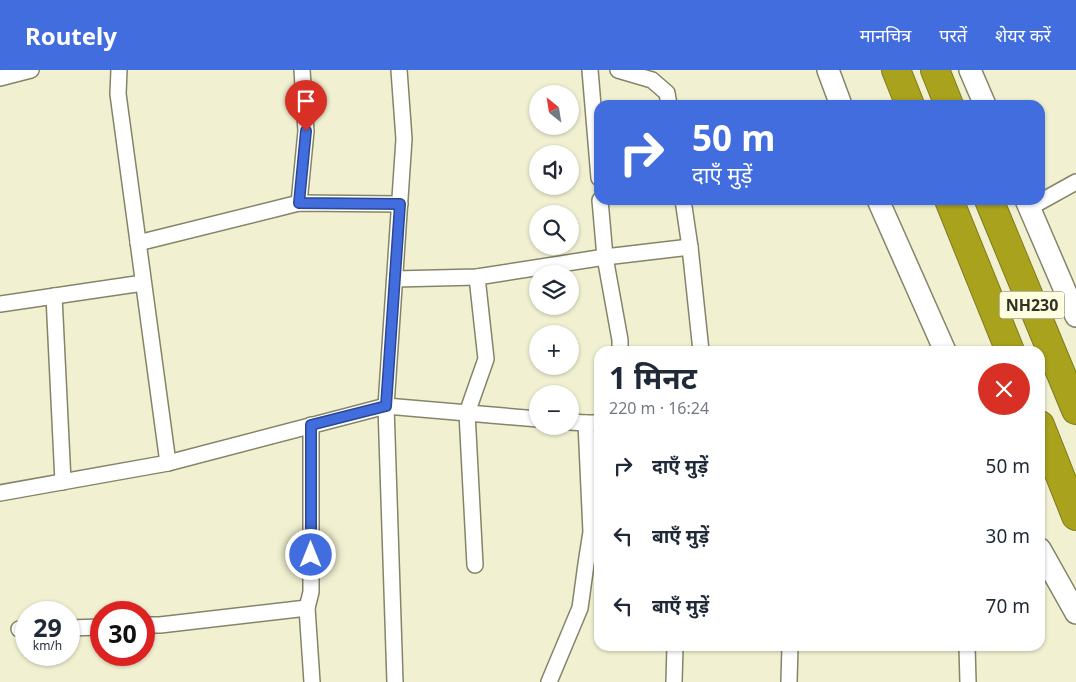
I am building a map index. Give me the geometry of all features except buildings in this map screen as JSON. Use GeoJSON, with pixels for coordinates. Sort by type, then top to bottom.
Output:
{"type":"FeatureCollection","features":[{"type":"Feature","properties":{"kind":"highway"},"geometry":{"type":"LineString","coordinates":[[896,70],[908,100]]}},
{"type":"Feature","properties":{"kind":"highway"},"geometry":{"type":"LineString","coordinates":[[935,70],[947,100]]}},
{"type":"Feature","properties":{"kind":"highway","name":"NH230"},"geometry":{"type":"LineString","coordinates":[[950,205],[1008,346]]}},
{"type":"Feature","properties":{"kind":"highway","name":"NH230"},"geometry":{"type":"LineString","coordinates":[[991,205],[1076,410]]}},
{"type":"Feature","properties":{"kind":"highway"},"geometry":{"type":"LineString","coordinates":[[1045,438],[1076,516]]}},
{"type":"Feature","properties":{"kind":"street"},"geometry":{"type":"LineString","coordinates":[[0,78],[31,70]]}},
{"type":"Feature","properties":{"kind":"street"},"geometry":{"type":"LineString","coordinates":[[119,70],[118,94],[168,462]]}},
{"type":"Feature","properties":{"kind":"street"},"geometry":{"type":"LineString","coordinates":[[299,203],[306,131],[302,70]]}},
{"type":"Feature","properties":{"kind":"street"},"geometry":{"type":"LineString","coordinates":[[395,682],[386,406],[404,139],[399,70]]}},
{"type":"Feature","properties":{"kind":"street"},"geometry":{"type":"LineString","coordinates":[[590,70],[594,118]]}},
{"type":"Feature","properties":{"kind":"street"},"geometry":{"type":"LineString","coordinates":[[618,70],[652,80],[667,93],[668,100]]}},
{"type":"Feature","properties":{"kind":"street"},"geometry":{"type":"LineString","coordinates":[[828,70],[839,100]]}},
{"type":"Feature","properties":{"kind":"street"},"geometry":{"type":"LineString","coordinates":[[970,70],[983,100]]}},
{"type":"Feature","properties":{"kind":"street"},"geometry":{"type":"LineString","coordinates":[[1045,196],[1076,182]]}},
{"type":"Feature","properties":{"kind":"street"},"geometry":{"type":"LineString","coordinates":[[138,243],[299,203],[400,204]]}},
{"type":"Feature","properties":{"kind":"street"},"geometry":{"type":"LineString","coordinates":[[600,205],[605,256],[620,346]]}},
{"type":"Feature","properties":{"kind":"street"},"geometry":{"type":"LineString","coordinates":[[684,205],[690,247],[700,346]]}},
{"type":"Feature","properties":{"kind":"street"},"geometry":{"type":"LineString","coordinates":[[880,205],[943,346]]}},
{"type":"Feature","properties":{"kind":"street"},"geometry":{"type":"LineString","coordinates":[[1028,205],[1076,316]]}},
{"type":"Feature","properties":{"kind":"street"},"geometry":{"type":"LineString","coordinates":[[395,278],[477,277],[605,256],[690,247]]}},
{"type":"Feature","properties":{"kind":"street"},"geometry":{"type":"LineString","coordinates":[[475,565],[467,413],[486,359],[477,277]]}},
{"type":"Feature","properties":{"kind":"street"},"geometry":{"type":"LineString","coordinates":[[0,304],[143,283]]}},
{"type":"Feature","properties":{"kind":"street"},"geometry":{"type":"LineString","coordinates":[[54,296],[64,482]]}},
{"type":"Feature","properties":{"kind":"street"},"geometry":{"type":"LineString","coordinates":[[0,493],[168,462],[386,406],[529,418]]}},
{"type":"Feature","properties":{"kind":"street"},"geometry":{"type":"LineString","coordinates":[[549,682],[580,608],[593,564],[591,532],[592,423],[579,422]]}},
{"type":"Feature","properties":{"kind":"street"},"geometry":{"type":"LineString","coordinates":[[311,425],[311,592],[306,608],[312,682]]}},
{"type":"Feature","properties":{"kind":"street"},"geometry":{"type":"LineString","coordinates":[[1045,558],[1076,613]]}},
{"type":"Feature","properties":{"kind":"street"},"geometry":{"type":"LineString","coordinates":[[155,625],[306,608]]}},
{"type":"Feature","properties":{"kind":"street"},"geometry":{"type":"LineString","coordinates":[[674,682],[675,651]]}},
{"type":"Feature","properties":{"kind":"street"},"geometry":{"type":"LineString","coordinates":[[789,682],[790,651]]}},
{"type":"Feature","properties":{"kind":"street"},"geometry":{"type":"LineString","coordinates":[[967,651],[968,682]]}},
{"type":"Feature","properties":{"kind":"route"},"geometry":{"type":"LineString","coordinates":[[306,131],[299,203],[400,204],[386,406],[311,425],[311,555]]}}]}
